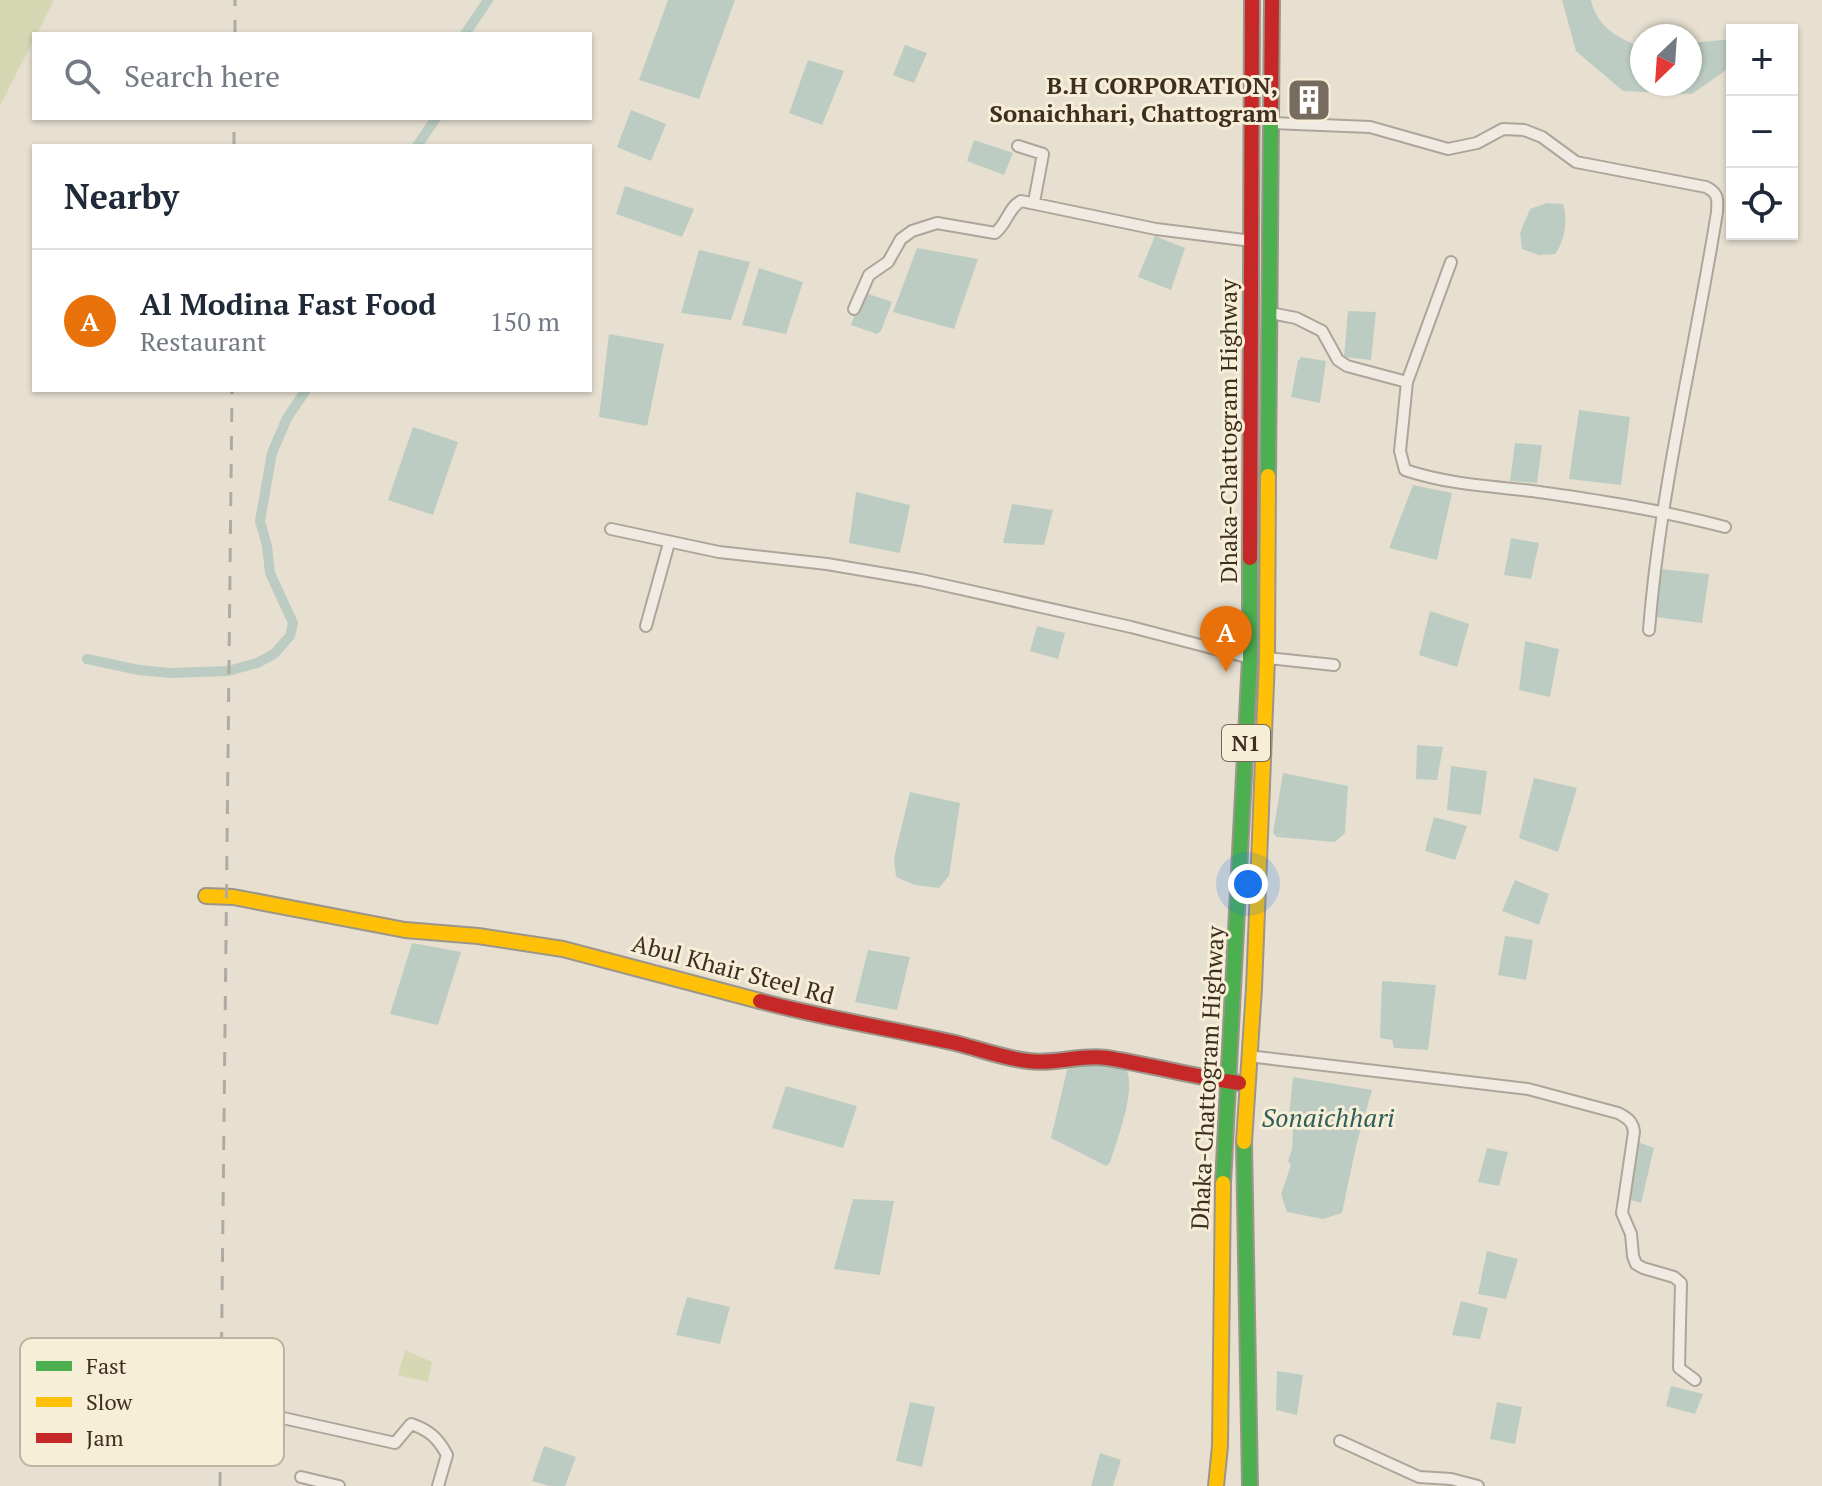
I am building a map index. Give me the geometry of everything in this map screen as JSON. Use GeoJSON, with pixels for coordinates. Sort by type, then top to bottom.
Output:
{"type":"FeatureCollection","features":[{"type":"Feature","properties":{"kind":"main road","name":"Dhaka-Chattogram Highway"},"geometry":{"type":"LineString","coordinates":[[1216,1486],[1220,1446],[1223,1207],[1250,658],[1252,0]]}},
{"type":"Feature","properties":{"kind":"main road","name":"Dhaka-Chattogram Highway"},"geometry":{"type":"LineString","coordinates":[[1250,1486],[1244,1134],[1267,658],[1272,0]]}},
{"type":"Feature","properties":{"kind":"main road","name":"Abul Khair Steel Rd"},"geometry":{"type":"LineString","coordinates":[[206,896],[233,897],[405,930],[478,936],[563,949],[803,1013],[951,1042],[1025,1061],[1049,1063],[1084,1057],[1106,1058],[1247,1083]]}},
{"type":"Feature","properties":{"kind":"main road"},"geometry":{"type":"LineString","coordinates":[[1223,1207],[1246,1206]]}},
{"type":"Feature","properties":{"kind":"street"},"geometry":{"type":"LineString","coordinates":[[1272,123],[1370,127],[1448,149],[1477,143],[1503,129],[1524,130],[1542,137],[1576,162],[1706,187],[1715,192],[1717,212],[1663,511],[1649,630]]}},
{"type":"Feature","properties":{"kind":"street"},"geometry":{"type":"LineString","coordinates":[[1018,146],[1043,154],[1034,202]]}},
{"type":"Feature","properties":{"kind":"street"},"geometry":{"type":"LineString","coordinates":[[854,309],[869,275],[888,262],[901,239],[912,231],[937,223],[995,233],[1016,203],[1021,201],[1156,229],[1252,241]]}},
{"type":"Feature","properties":{"kind":"street"},"geometry":{"type":"LineString","coordinates":[[1451,262],[1407,382],[1400,451],[1405,470],[1442,482],[1545,493],[1663,511],[1725,527]]}},
{"type":"Feature","properties":{"kind":"street"},"geometry":{"type":"LineString","coordinates":[[1270,313],[1296,318],[1322,331],[1338,360],[1347,366],[1407,382]]}},
{"type":"Feature","properties":{"kind":"street"},"geometry":{"type":"LineString","coordinates":[[611,529],[719,552],[827,564],[921,580],[1131,627],[1250,658]]}},
{"type":"Feature","properties":{"kind":"street"},"geometry":{"type":"LineString","coordinates":[[646,626],[669,543]]}},
{"type":"Feature","properties":{"kind":"street"},"geometry":{"type":"LineString","coordinates":[[1267,658],[1334,665]]}},
{"type":"Feature","properties":{"kind":"street"},"geometry":{"type":"LineString","coordinates":[[1248,1056],[1528,1089],[1618,1113],[1627,1119],[1633,1125],[1634,1132],[1622,1213],[1631,1234],[1633,1256],[1636,1264],[1643,1268],[1674,1277],[1681,1283],[1679,1368],[1695,1380]]}},
{"type":"Feature","properties":{"kind":"street"},"geometry":{"type":"LineString","coordinates":[[284,1418],[395,1443],[411,1424],[428,1430],[441,1443],[447,1455],[438,1486]]}},
{"type":"Feature","properties":{"kind":"street"},"geometry":{"type":"LineString","coordinates":[[1340,1441],[1419,1477],[1451,1479],[1478,1486]]}},
{"type":"Feature","properties":{"kind":"street"},"geometry":{"type":"LineString","coordinates":[[301,1477],[339,1486]]}},
{"type":"Feature","properties":{"kind":"green space"},"geometry":{"type":"Polygon","coordinates":[[[0,0],[54,0],[38,32],[32,32],[32,43],[0,106],[0,0]]]}},
{"type":"Feature","properties":{"kind":"green space"},"geometry":{"type":"Polygon","coordinates":[[[405,1350],[432,1362],[428,1382],[398,1375],[405,1350]]]}},
{"type":"Feature","properties":{"kind":"water"},"geometry":{"type":"Polygon","coordinates":[[[668,0],[735,0],[699,99],[639,80],[668,0]]]}},
{"type":"Feature","properties":{"kind":"water"},"geometry":{"type":"Polygon","coordinates":[[[1562,0],[1591,0],[1604,25],[1630,42],[1630,91],[1623,91],[1576,51],[1562,0]]]}},
{"type":"Feature","properties":{"kind":"water"},"geometry":{"type":"Polygon","coordinates":[[[1726,40],[1726,70],[1702,87],[1702,42],[1726,40]]]}},
{"type":"Feature","properties":{"kind":"water"},"geometry":{"type":"Polygon","coordinates":[[[905,45],[927,53],[914,83],[893,75],[905,45]]]}},
{"type":"Feature","properties":{"kind":"water"},"geometry":{"type":"Polygon","coordinates":[[[808,60],[844,71],[822,125],[789,113],[808,60]]]}},
{"type":"Feature","properties":{"kind":"water"},"geometry":{"type":"Polygon","coordinates":[[[631,110],[666,124],[651,161],[617,147],[631,110]]]}},
{"type":"Feature","properties":{"kind":"water"},"geometry":{"type":"Polygon","coordinates":[[[974,140],[1013,153],[1004,175],[967,161],[974,140]]]}},
{"type":"Feature","properties":{"kind":"water"},"geometry":{"type":"Polygon","coordinates":[[[625,186],[694,209],[682,237],[616,214],[625,186]]]}},
{"type":"Feature","properties":{"kind":"water"},"geometry":{"type":"Polygon","coordinates":[[[1547,203],[1563,204],[1565,230],[1555,254],[1539,255],[1522,249],[1520,233],[1530,209],[1547,203]]]}},
{"type":"Feature","properties":{"kind":"water"},"geometry":{"type":"Polygon","coordinates":[[[1155,236],[1185,248],[1171,290],[1138,277],[1155,236]]]}},
{"type":"Feature","properties":{"kind":"water"},"geometry":{"type":"Polygon","coordinates":[[[917,248],[978,259],[954,329],[893,312],[917,248]]]}},
{"type":"Feature","properties":{"kind":"water"},"geometry":{"type":"Polygon","coordinates":[[[699,250],[750,262],[731,320],[681,313],[699,250]]]}},
{"type":"Feature","properties":{"kind":"water"},"geometry":{"type":"Polygon","coordinates":[[[759,268],[803,282],[786,334],[742,325],[759,268]]]}},
{"type":"Feature","properties":{"kind":"water"},"geometry":{"type":"Polygon","coordinates":[[[863,292],[892,302],[877,334],[851,325],[863,292]]]}},
{"type":"Feature","properties":{"kind":"water"},"geometry":{"type":"Polygon","coordinates":[[[1348,311],[1376,312],[1371,360],[1344,357],[1348,311]]]}},
{"type":"Feature","properties":{"kind":"water"},"geometry":{"type":"Polygon","coordinates":[[[609,334],[664,344],[647,426],[599,417],[609,334]]]}},
{"type":"Feature","properties":{"kind":"water"},"geometry":{"type":"Polygon","coordinates":[[[1301,357],[1326,361],[1320,403],[1291,397],[1301,357]]]}},
{"type":"Feature","properties":{"kind":"water"},"geometry":{"type":"Polygon","coordinates":[[[1579,410],[1630,417],[1621,485],[1569,479],[1579,410]]]}},
{"type":"Feature","properties":{"kind":"water"},"geometry":{"type":"Polygon","coordinates":[[[413,427],[458,442],[433,515],[388,500],[413,427]]]}},
{"type":"Feature","properties":{"kind":"water"},"geometry":{"type":"Polygon","coordinates":[[[1515,443],[1542,445],[1537,483],[1510,481],[1515,443]]]}},
{"type":"Feature","properties":{"kind":"water"},"geometry":{"type":"Polygon","coordinates":[[[1413,485],[1452,493],[1437,560],[1389,548],[1413,485]]]}},
{"type":"Feature","properties":{"kind":"water"},"geometry":{"type":"Polygon","coordinates":[[[856,492],[910,505],[900,553],[849,543],[856,492]]]}},
{"type":"Feature","properties":{"kind":"water"},"geometry":{"type":"Polygon","coordinates":[[[1012,504],[1053,510],[1044,545],[1003,543],[1012,504]]]}},
{"type":"Feature","properties":{"kind":"water"},"geometry":{"type":"Polygon","coordinates":[[[1511,538],[1539,543],[1531,579],[1504,575],[1511,538]]]}},
{"type":"Feature","properties":{"kind":"water"},"geometry":{"type":"Polygon","coordinates":[[[1660,569],[1709,574],[1702,623],[1656,617],[1660,569]]]}},
{"type":"Feature","properties":{"kind":"water"},"geometry":{"type":"Polygon","coordinates":[[[1430,611],[1469,624],[1457,667],[1419,655],[1430,611]]]}},
{"type":"Feature","properties":{"kind":"water"},"geometry":{"type":"Polygon","coordinates":[[[1037,626],[1065,633],[1058,659],[1030,651],[1037,626]]]}},
{"type":"Feature","properties":{"kind":"water"},"geometry":{"type":"Polygon","coordinates":[[[1525,641],[1559,649],[1550,697],[1519,690],[1525,641]]]}},
{"type":"Feature","properties":{"kind":"water"},"geometry":{"type":"Polygon","coordinates":[[[1417,745],[1443,747],[1437,780],[1416,779],[1417,745]]]}},
{"type":"Feature","properties":{"kind":"water"},"geometry":{"type":"Polygon","coordinates":[[[1451,766],[1487,771],[1481,815],[1447,810],[1451,766]]]}},
{"type":"Feature","properties":{"kind":"water"},"geometry":{"type":"Polygon","coordinates":[[[1283,773],[1348,786],[1345,833],[1335,842],[1277,837],[1273,833],[1283,773]]]}},
{"type":"Feature","properties":{"kind":"water"},"geometry":{"type":"Polygon","coordinates":[[[1534,778],[1577,788],[1558,852],[1519,838],[1534,778]]]}},
{"type":"Feature","properties":{"kind":"water"},"geometry":{"type":"Polygon","coordinates":[[[910,792],[960,803],[949,876],[939,888],[915,885],[896,877],[894,858],[910,792]]]}},
{"type":"Feature","properties":{"kind":"water"},"geometry":{"type":"Polygon","coordinates":[[[1434,817],[1467,826],[1455,860],[1425,851],[1434,817]]]}},
{"type":"Feature","properties":{"kind":"water"},"geometry":{"type":"Polygon","coordinates":[[[1515,880],[1549,894],[1539,925],[1502,911],[1515,880]]]}},
{"type":"Feature","properties":{"kind":"water"},"geometry":{"type":"Polygon","coordinates":[[[1505,936],[1533,940],[1526,980],[1498,975],[1505,936]]]}},
{"type":"Feature","properties":{"kind":"water"},"geometry":{"type":"Polygon","coordinates":[[[412,943],[461,952],[438,1025],[390,1014],[412,943]]]}},
{"type":"Feature","properties":{"kind":"water"},"geometry":{"type":"Polygon","coordinates":[[[868,950],[910,957],[897,1010],[855,1002],[868,950]]]}},
{"type":"Feature","properties":{"kind":"water"},"geometry":{"type":"Polygon","coordinates":[[[1382,981],[1436,985],[1428,1050],[1394,1048],[1392,1040],[1380,1038],[1382,981]]]}},
{"type":"Feature","properties":{"kind":"water"},"geometry":{"type":"Polygon","coordinates":[[[1082,1062],[1126,1069],[1129,1078],[1125,1115],[1110,1163],[1106,1166],[1051,1138],[1067,1070],[1082,1062]]]}},
{"type":"Feature","properties":{"kind":"water","name":"Sonaichhari"},"geometry":{"type":"Polygon","coordinates":[[[1293,1077],[1372,1090],[1342,1213],[1323,1219],[1287,1212],[1281,1194],[1291,1165],[1288,1161],[1293,1129],[1288,1125],[1293,1077]]]}},
{"type":"Feature","properties":{"kind":"water"},"geometry":{"type":"Polygon","coordinates":[[[786,1086],[857,1106],[843,1148],[772,1128],[786,1086]]]}},
{"type":"Feature","properties":{"kind":"water"},"geometry":{"type":"Polygon","coordinates":[[[1638,1142],[1654,1148],[1641,1203],[1628,1199],[1638,1142]]]}},
{"type":"Feature","properties":{"kind":"water"},"geometry":{"type":"Polygon","coordinates":[[[1487,1148],[1508,1152],[1499,1186],[1478,1182],[1487,1148]]]}},
{"type":"Feature","properties":{"kind":"water"},"geometry":{"type":"Polygon","coordinates":[[[853,1199],[894,1201],[880,1275],[834,1269],[853,1199]]]}},
{"type":"Feature","properties":{"kind":"water"},"geometry":{"type":"Polygon","coordinates":[[[1487,1251],[1518,1259],[1506,1299],[1478,1294],[1487,1251]]]}},
{"type":"Feature","properties":{"kind":"water"},"geometry":{"type":"Polygon","coordinates":[[[687,1297],[730,1307],[720,1344],[676,1335],[687,1297]]]}},
{"type":"Feature","properties":{"kind":"water"},"geometry":{"type":"Polygon","coordinates":[[[1461,1301],[1488,1308],[1480,1339],[1452,1335],[1461,1301]]]}},
{"type":"Feature","properties":{"kind":"water"},"geometry":{"type":"Polygon","coordinates":[[[1277,1371],[1303,1375],[1297,1415],[1276,1410],[1277,1371]]]}},
{"type":"Feature","properties":{"kind":"water"},"geometry":{"type":"Polygon","coordinates":[[[1671,1386],[1703,1394],[1695,1414],[1666,1406],[1671,1386]]]}},
{"type":"Feature","properties":{"kind":"water"},"geometry":{"type":"Polygon","coordinates":[[[910,1402],[935,1407],[922,1467],[896,1461],[910,1402]]]}},
{"type":"Feature","properties":{"kind":"water"},"geometry":{"type":"Polygon","coordinates":[[[1497,1402],[1522,1407],[1515,1444],[1490,1439],[1497,1402]]]}},
{"type":"Feature","properties":{"kind":"water"},"geometry":{"type":"Polygon","coordinates":[[[544,1446],[576,1457],[565,1486],[532,1481],[544,1446]]]}},
{"type":"Feature","properties":{"kind":"water"},"geometry":{"type":"Polygon","coordinates":[[[1100,1453],[1121,1460],[1113,1486],[1091,1486],[1100,1453]]]}},
{"type":"Feature","properties":{"kind":"waterway"},"geometry":{"type":"LineString","coordinates":[[466,32],[488,0]]}},
{"type":"Feature","properties":{"kind":"waterway"},"geometry":{"type":"LineString","coordinates":[[418,144],[435,120]]}},
{"type":"Feature","properties":{"kind":"waterway"},"geometry":{"type":"LineString","coordinates":[[87,659],[171,673],[228,671],[257,663],[274,654],[290,636],[293,623],[270,573],[260,521],[272,453],[287,418],[305,392]]}},
{"type":"Feature","properties":{"kind":"railway"},"geometry":{"type":"LineString","coordinates":[[235,0],[235,32]]}},
{"type":"Feature","properties":{"kind":"railway"},"geometry":{"type":"LineString","coordinates":[[234,120],[234,144]]}},
{"type":"Feature","properties":{"kind":"railway"},"geometry":{"type":"LineString","coordinates":[[222,1338],[232,392]]}},
{"type":"Feature","properties":{"kind":"railway"},"geometry":{"type":"LineString","coordinates":[[220,1466],[220,1486]]}},
{"type":"Feature","properties":{"kind":"traffic: fast"},"geometry":{"type":"LineString","coordinates":[[1268,476],[1271,117]]}},
{"type":"Feature","properties":{"kind":"traffic: fast"},"geometry":{"type":"LineString","coordinates":[[1223,1183],[1250,658],[1250,558]]}},
{"type":"Feature","properties":{"kind":"traffic: fast"},"geometry":{"type":"LineString","coordinates":[[1244,1142],[1250,1486]]}},
{"type":"Feature","properties":{"kind":"traffic: slow"},"geometry":{"type":"LineString","coordinates":[[1244,1142],[1254,988],[1267,658],[1268,476]]}},
{"type":"Feature","properties":{"kind":"traffic: slow"},"geometry":{"type":"LineString","coordinates":[[206,896],[233,897],[405,930],[478,936],[563,949],[760,1001]]}},
{"type":"Feature","properties":{"kind":"traffic: slow"},"geometry":{"type":"LineString","coordinates":[[1216,1486],[1220,1446],[1223,1183]]}},
{"type":"Feature","properties":{"kind":"traffic: jam"},"geometry":{"type":"LineString","coordinates":[[1250,558],[1252,0]]}},
{"type":"Feature","properties":{"kind":"traffic: jam"},"geometry":{"type":"LineString","coordinates":[[1271,117],[1272,0]]}},
{"type":"Feature","properties":{"kind":"traffic: jam"},"geometry":{"type":"LineString","coordinates":[[760,1001],[951,1042],[1018,1060],[1048,1062],[1107,1058],[1239,1083]]}},
{"type":"Feature","properties":{"kind":"place","name":"B.H CORPORATION, Sonaichhari, Chattogram"},"geometry":{"type":"Point","coordinates":[1309,100]}},
{"type":"Feature","properties":{"kind":"place","name":"Al Modina Fast Food"},"geometry":{"type":"Point","coordinates":[1226,672]}}]}
